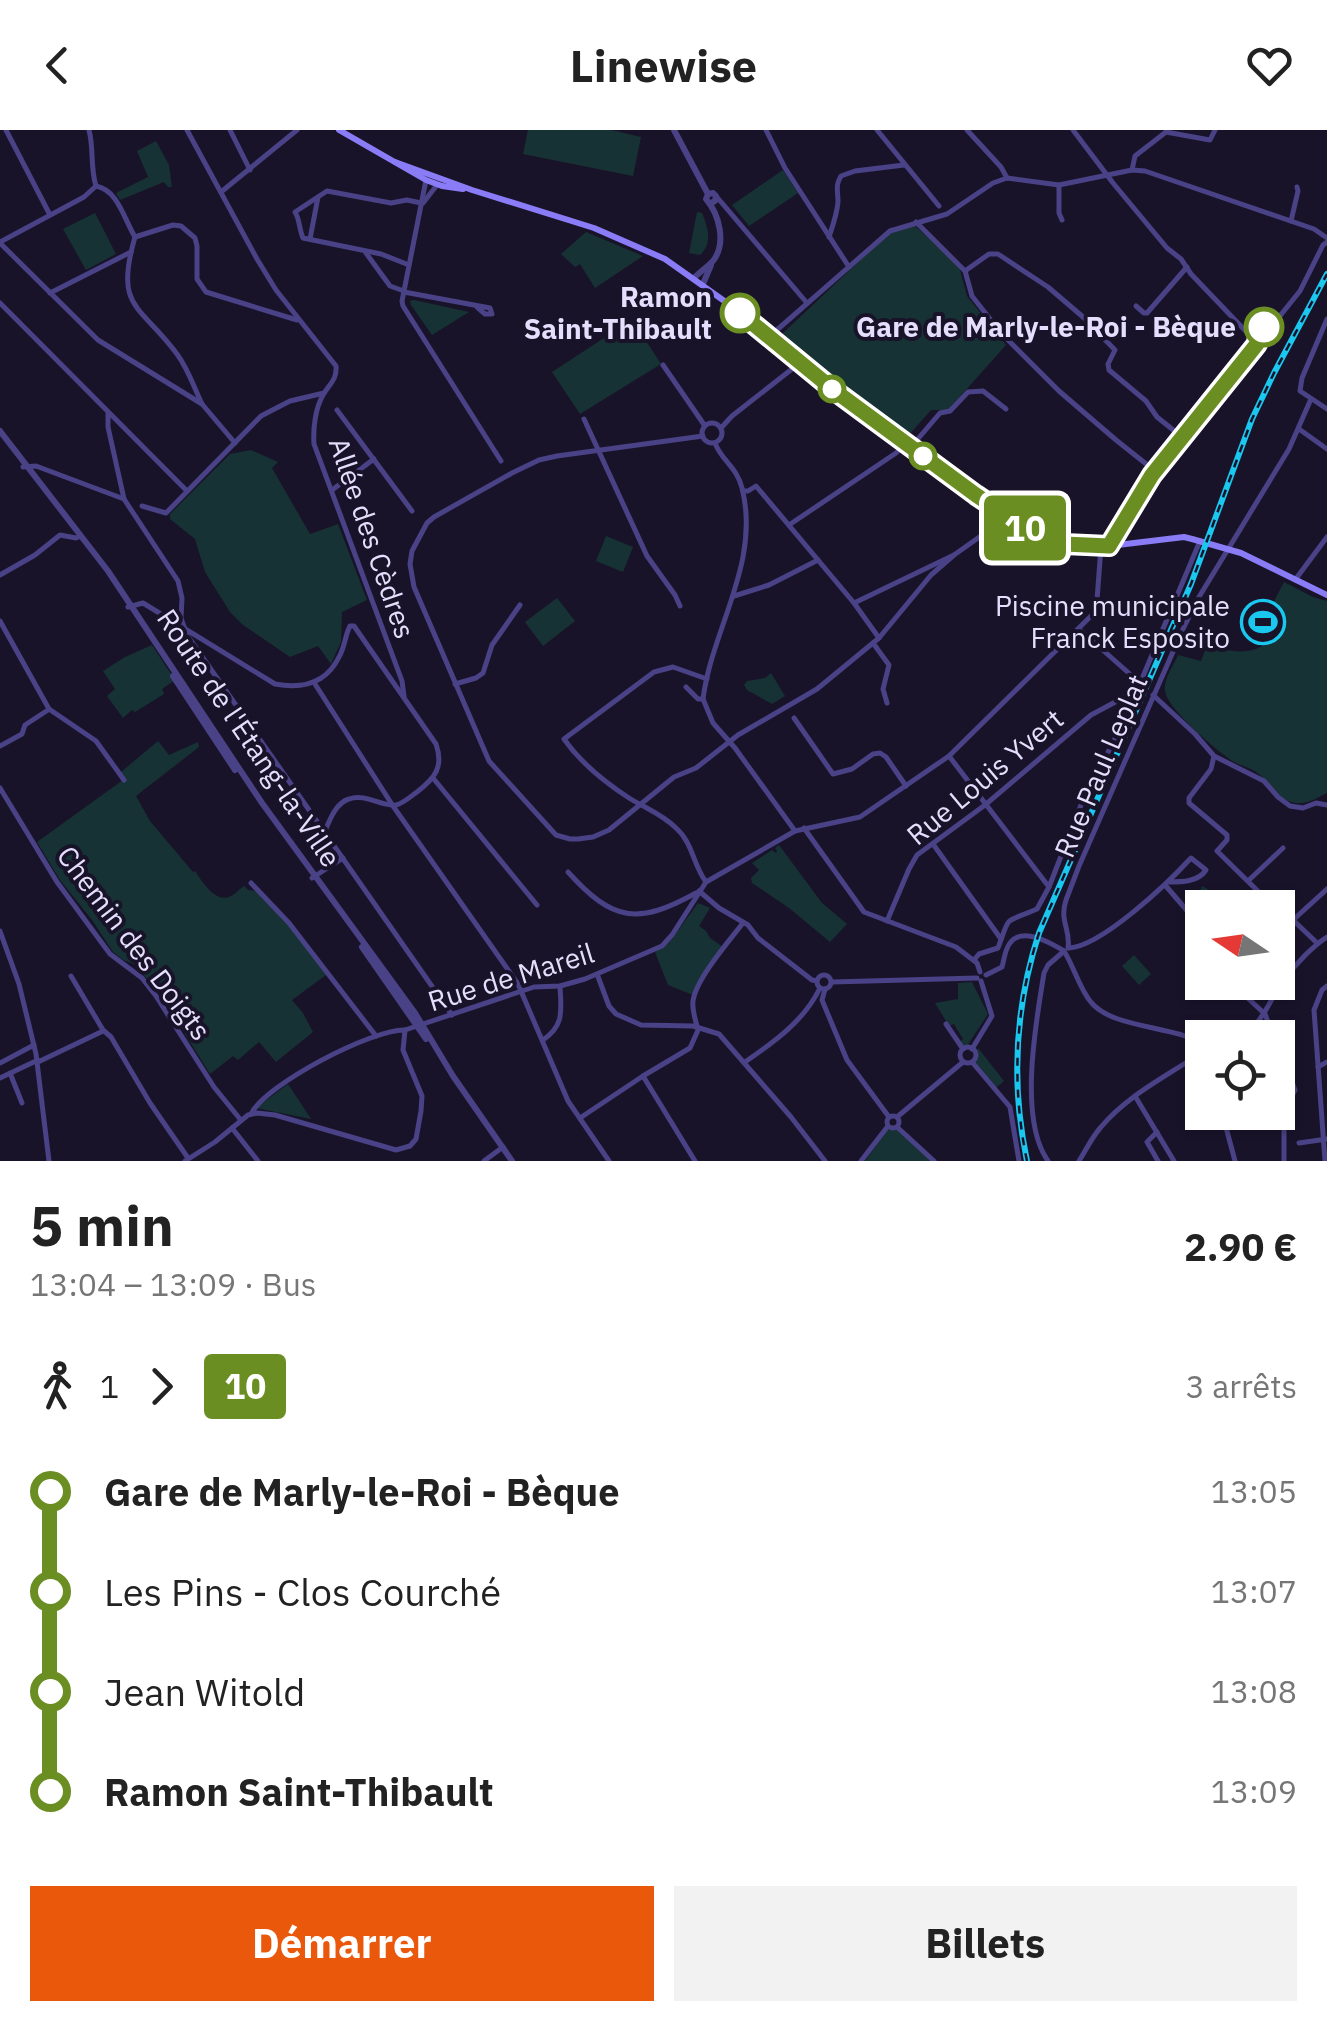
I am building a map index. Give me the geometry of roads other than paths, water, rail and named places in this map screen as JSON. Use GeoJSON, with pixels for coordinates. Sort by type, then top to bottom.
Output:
{"type":"FeatureCollection","features":[{"type":"Feature","properties":{"kind":"main road"},"geometry":{"type":"LineString","coordinates":[[339,130],[432,180],[594,228],[654,253],[703,284],[908,446],[1006,516],[1048,540],[1105,547],[1184,537],[1230,549],[1327,595]]}},
{"type":"Feature","properties":{"kind":"street"},"geometry":{"type":"LineString","coordinates":[[6,130],[50,215]]}},
{"type":"Feature","properties":{"kind":"street"},"geometry":{"type":"LineString","coordinates":[[89,130],[96,186]]}},
{"type":"Feature","properties":{"kind":"street"},"geometry":{"type":"LineString","coordinates":[[187,130],[257,259],[300,321]]}},
{"type":"Feature","properties":{"kind":"street"},"geometry":{"type":"LineString","coordinates":[[230,130],[250,170]]}},
{"type":"Feature","properties":{"kind":"street"},"geometry":{"type":"LineString","coordinates":[[222,192],[297,130]]}},
{"type":"Feature","properties":{"kind":"street"},"geometry":{"type":"LineString","coordinates":[[674,130],[712,198],[807,304]]}},
{"type":"Feature","properties":{"kind":"street"},"geometry":{"type":"LineString","coordinates":[[766,130],[785,168],[849,266]]}},
{"type":"Feature","properties":{"kind":"street"},"geometry":{"type":"LineString","coordinates":[[877,130],[939,206]]}},
{"type":"Feature","properties":{"kind":"street"},"geometry":{"type":"LineString","coordinates":[[967,130],[1007,178]]}},
{"type":"Feature","properties":{"kind":"street"},"geometry":{"type":"LineString","coordinates":[[1132,170],[1135,156],[1166,132],[1208,140],[1215,130]]}},
{"type":"Feature","properties":{"kind":"street"},"geometry":{"type":"LineString","coordinates":[[1075,131],[1167,248],[1257,344]]}},
{"type":"Feature","properties":{"kind":"street"},"geometry":{"type":"LineString","coordinates":[[829,237],[836,218],[836,184],[841,176],[904,165]]}},
{"type":"Feature","properties":{"kind":"street"},"geometry":{"type":"LineString","coordinates":[[568,872],[611,909],[647,915],[674,905],[795,831],[860,817],[950,756],[1092,615],[1105,547],[1155,471],[1300,291],[1327,243],[1314,229],[1145,171],[1106,174],[1059,185],[1007,178],[947,214],[890,230],[770,336]]}},
{"type":"Feature","properties":{"kind":"street"},"geometry":{"type":"LineString","coordinates":[[432,180],[423,203],[403,306],[501,461]]}},
{"type":"Feature","properties":{"kind":"street"},"geometry":{"type":"LineString","coordinates":[[423,203],[432,180]]}},
{"type":"Feature","properties":{"kind":"street"},"geometry":{"type":"LineString","coordinates":[[1059,185],[1062,220]]}},
{"type":"Feature","properties":{"kind":"street"},"geometry":{"type":"LineString","coordinates":[[96,186],[84,198],[0,242],[98,340],[202,404]]}},
{"type":"Feature","properties":{"kind":"street"},"geometry":{"type":"LineString","coordinates":[[96,186],[113,194],[135,237],[130,252],[129,298],[178,356],[202,404],[236,443]]}},
{"type":"Feature","properties":{"kind":"street"},"geometry":{"type":"LineString","coordinates":[[1291,221],[1297,187]]}},
{"type":"Feature","properties":{"kind":"street"},"geometry":{"type":"LineString","coordinates":[[409,266],[381,254],[303,238],[296,212],[328,191],[390,202],[423,203]]}},
{"type":"Feature","properties":{"kind":"street"},"geometry":{"type":"LineString","coordinates":[[310,239],[318,196]]}},
{"type":"Feature","properties":{"kind":"street"},"geometry":{"type":"LineString","coordinates":[[703,284],[721,239],[712,198]]}},
{"type":"Feature","properties":{"kind":"street"},"geometry":{"type":"LineString","coordinates":[[916,222],[965,271],[972,296],[1001,333],[1060,391],[1155,471]]}},
{"type":"Feature","properties":{"kind":"street"},"geometry":{"type":"LineString","coordinates":[[135,237],[174,224],[181,226],[195,238],[197,279],[206,292],[300,321]]}},
{"type":"Feature","properties":{"kind":"street"},"geometry":{"type":"LineString","coordinates":[[364,251],[390,286],[478,307]]}},
{"type":"Feature","properties":{"kind":"street"},"geometry":{"type":"LineString","coordinates":[[50,293],[130,252]]}},
{"type":"Feature","properties":{"kind":"street"},"geometry":{"type":"LineString","coordinates":[[375,263],[381,254]]}},
{"type":"Feature","properties":{"kind":"street"},"geometry":{"type":"LineString","coordinates":[[965,271],[989,254],[998,254],[1048,287],[1115,350],[1109,370],[1182,437]]}},
{"type":"Feature","properties":{"kind":"street"},"geometry":{"type":"LineString","coordinates":[[694,278],[711,263]]}},
{"type":"Feature","properties":{"kind":"street"},"geometry":{"type":"LineString","coordinates":[[1136,306],[1147,312],[1187,267]]}},
{"type":"Feature","properties":{"kind":"street"},"geometry":{"type":"LineString","coordinates":[[0,304],[186,490]]}},
{"type":"Feature","properties":{"kind":"street"},"geometry":{"type":"LineString","coordinates":[[1327,320],[1300,391],[1327,409]]}},
{"type":"Feature","properties":{"kind":"street","name":"Allée des Cèdres"},"geometry":{"type":"LineString","coordinates":[[300,321],[336,366],[315,423],[314,444],[402,681],[404,696]]}},
{"type":"Feature","properties":{"kind":"street"},"geometry":{"type":"LineString","coordinates":[[721,428],[799,362]]}},
{"type":"Feature","properties":{"kind":"street"},"geometry":{"type":"LineString","coordinates":[[663,365],[706,426]]}},
{"type":"Feature","properties":{"kind":"street"},"geometry":{"type":"LineString","coordinates":[[789,525],[908,446],[940,413],[950,411],[968,392],[983,391],[1006,409]]}},
{"type":"Feature","properties":{"kind":"street"},"geometry":{"type":"LineString","coordinates":[[142,506],[166,513],[254,422],[290,401],[324,393]]}},
{"type":"Feature","properties":{"kind":"street","name":"Rue Paul Leplat"},"geometry":{"type":"LineString","coordinates":[[1064,949],[1069,939],[1062,917],[1064,908],[1153,695],[1200,598],[1288,449],[1312,399]]}},
{"type":"Feature","properties":{"kind":"street"},"geometry":{"type":"LineString","coordinates":[[337,410],[412,511]]}},
{"type":"Feature","properties":{"kind":"street"},"geometry":{"type":"LineString","coordinates":[[108,414],[124,499],[178,581],[187,635],[452,1014]]}},
{"type":"Feature","properties":{"kind":"street"},"geometry":{"type":"LineString","coordinates":[[584,420],[647,556],[680,606]]}},
{"type":"Feature","properties":{"kind":"street"},"geometry":{"type":"LineString","coordinates":[[703,436],[715,443],[722,437],[721,428],[714,423],[706,426]]}},
{"type":"Feature","properties":{"kind":"street"},"geometry":{"type":"LineString","coordinates":[[703,436],[706,426]]}},
{"type":"Feature","properties":{"kind":"street"},"geometry":{"type":"LineString","coordinates":[[1299,429],[1327,449]]}},
{"type":"Feature","properties":{"kind":"street","name":"Route de l'Étang-la-Ville"},"geometry":{"type":"LineString","coordinates":[[0,434],[80,536],[512,1161]]}},
{"type":"Feature","properties":{"kind":"street"},"geometry":{"type":"LineString","coordinates":[[703,436],[540,460],[434,517],[421,531],[412,551],[412,581],[489,761],[556,835],[570,839],[602,834],[674,778],[696,768],[729,741],[817,689],[876,641],[931,576],[1006,516]]}},
{"type":"Feature","properties":{"kind":"street"},"geometry":{"type":"LineString","coordinates":[[715,443],[732,464],[743,490],[746,544],[703,699],[707,714],[795,831]]}},
{"type":"Feature","properties":{"kind":"street"},"geometry":{"type":"LineString","coordinates":[[331,491],[374,459]]}},
{"type":"Feature","properties":{"kind":"street"},"geometry":{"type":"LineString","coordinates":[[25,466],[36,466],[124,499]]}},
{"type":"Feature","properties":{"kind":"street"},"geometry":{"type":"LineString","coordinates":[[743,490],[756,486],[854,603],[889,665],[882,689],[887,703]]}},
{"type":"Feature","properties":{"kind":"street"},"geometry":{"type":"LineString","coordinates":[[0,576],[60,535],[80,536]]}},
{"type":"Feature","properties":{"kind":"street"},"geometry":{"type":"LineString","coordinates":[[1295,580],[1327,538]]}},
{"type":"Feature","properties":{"kind":"street"},"geometry":{"type":"LineString","coordinates":[[974,960],[979,954],[998,948],[1009,920],[1037,909],[1049,887],[1200,541]]}},
{"type":"Feature","properties":{"kind":"street"},"geometry":{"type":"LineString","coordinates":[[854,603],[954,555]]}},
{"type":"Feature","properties":{"kind":"street"},"geometry":{"type":"LineString","coordinates":[[732,597],[769,585],[818,560]]}},
{"type":"Feature","properties":{"kind":"street"},"geometry":{"type":"LineString","coordinates":[[129,606],[143,603],[275,684],[290,687],[315,684],[332,668],[340,657],[350,626],[354,626],[438,750],[439,765],[433,778],[393,806],[361,797],[345,800],[325,831]]}},
{"type":"Feature","properties":{"kind":"street"},"geometry":{"type":"LineString","coordinates":[[455,684],[482,673],[492,645],[520,606]]}},
{"type":"Feature","properties":{"kind":"street"},"geometry":{"type":"LineString","coordinates":[[0,620],[48,709],[96,741],[124,780]]}},
{"type":"Feature","properties":{"kind":"street"},"geometry":{"type":"LineString","coordinates":[[1079,630],[1139,687]]}},
{"type":"Feature","properties":{"kind":"street"},"geometry":{"type":"LineString","coordinates":[[706,882],[686,837],[626,796],[582,761],[564,740],[654,672],[673,667],[707,679]]}},
{"type":"Feature","properties":{"kind":"street"},"geometry":{"type":"LineString","coordinates":[[315,684],[393,806],[522,992],[568,1101],[608,1161]]}},
{"type":"Feature","properties":{"kind":"street"},"geometry":{"type":"LineString","coordinates":[[686,687],[698,700],[703,699]]}},
{"type":"Feature","properties":{"kind":"street","name":"Rue Louis Yvert"},"geometry":{"type":"LineString","coordinates":[[888,921],[918,855],[985,805],[1091,715],[1139,687]]}},
{"type":"Feature","properties":{"kind":"street"},"geometry":{"type":"LineString","coordinates":[[1153,695],[1214,756],[1264,782],[1290,806],[1327,804]]}},
{"type":"Feature","properties":{"kind":"street"},"geometry":{"type":"LineString","coordinates":[[0,746],[22,734],[25,725],[48,709]]}},
{"type":"Feature","properties":{"kind":"street"},"geometry":{"type":"LineString","coordinates":[[794,718],[833,774],[852,769],[880,753],[906,786]]}},
{"type":"Feature","properties":{"kind":"street"},"geometry":{"type":"LineString","coordinates":[[950,756],[1049,887]]}},
{"type":"Feature","properties":{"kind":"street"},"geometry":{"type":"LineString","coordinates":[[1214,756],[1211,770],[1188,801],[1226,835],[1217,851],[1257,890]]}},
{"type":"Feature","properties":{"kind":"street"},"geometry":{"type":"LineString","coordinates":[[433,778],[537,905]]}},
{"type":"Feature","properties":{"kind":"street","name":"Chemin des Doigts"},"geometry":{"type":"LineString","coordinates":[[0,788],[58,882],[110,954],[142,978],[240,1120]]}},
{"type":"Feature","properties":{"kind":"street"},"geometry":{"type":"LineString","coordinates":[[804,828],[864,912],[951,945],[974,960],[992,1016],[972,1049]]}},
{"type":"Feature","properties":{"kind":"street"},"geometry":{"type":"LineString","coordinates":[[932,844],[1001,939]]}},
{"type":"Feature","properties":{"kind":"street"},"geometry":{"type":"LineString","coordinates":[[1248,881],[1283,848]]}},
{"type":"Feature","properties":{"kind":"street"},"geometry":{"type":"LineString","coordinates":[[314,877],[343,858]]}},
{"type":"Feature","properties":{"kind":"street"},"geometry":{"type":"LineString","coordinates":[[832,982],[981,976],[1002,967],[1008,946],[1022,935],[1064,949],[1079,947],[1116,924],[1166,884],[1191,858],[1206,870],[1185,882],[1166,884]]}},
{"type":"Feature","properties":{"kind":"street"},"geometry":{"type":"LineString","coordinates":[[251,883],[289,923],[376,1036]]}},
{"type":"Feature","properties":{"kind":"street"},"geometry":{"type":"LineString","coordinates":[[1166,884],[1185,907]]}},
{"type":"Feature","properties":{"kind":"street"},"geometry":{"type":"LineString","coordinates":[[1295,917],[1327,889]]}},
{"type":"Feature","properties":{"kind":"street"},"geometry":{"type":"LineString","coordinates":[[698,891],[744,922],[771,948],[817,981],[847,1060],[889,1117]]}},
{"type":"Feature","properties":{"kind":"street","name":"Rue de Mareil"},"geometry":{"type":"LineString","coordinates":[[189,1160],[251,1114],[274,1090],[316,1062],[376,1036],[419,1026],[534,987],[560,986],[597,974],[662,946],[698,891]]}},
{"type":"Feature","properties":{"kind":"street"},"geometry":{"type":"LineString","coordinates":[[699,1028],[692,1004],[694,996],[712,964],[744,922]]}},
{"type":"Feature","properties":{"kind":"street"},"geometry":{"type":"LineString","coordinates":[[1295,923],[1317,943]]}},
{"type":"Feature","properties":{"kind":"street"},"geometry":{"type":"LineString","coordinates":[[0,931],[19,984],[38,1061],[49,1161]]}},
{"type":"Feature","properties":{"kind":"street"},"geometry":{"type":"LineString","coordinates":[[1260,1020],[1284,980],[1327,937]]}},
{"type":"Feature","properties":{"kind":"street"},"geometry":{"type":"LineString","coordinates":[[1064,949],[1096,1008],[1185,1036]]}},
{"type":"Feature","properties":{"kind":"street"},"geometry":{"type":"LineString","coordinates":[[1048,1161],[1036,1136],[1032,1059],[1045,968],[1064,949]]}},
{"type":"Feature","properties":{"kind":"street"},"geometry":{"type":"LineString","coordinates":[[597,974],[616,1014],[641,1025],[693,1026],[719,1034],[825,1161]]}},
{"type":"Feature","properties":{"kind":"street"},"geometry":{"type":"LineString","coordinates":[[817,981],[825,974],[832,982]]}},
{"type":"Feature","properties":{"kind":"street"},"geometry":{"type":"LineString","coordinates":[[71,976],[189,1160]]}},
{"type":"Feature","properties":{"kind":"street"},"geometry":{"type":"LineString","coordinates":[[745,1062],[790,1028],[832,982]]}},
{"type":"Feature","properties":{"kind":"street"},"geometry":{"type":"LineString","coordinates":[[543,1040],[561,1020],[560,986]]}},
{"type":"Feature","properties":{"kind":"street"},"geometry":{"type":"LineString","coordinates":[[1325,1161],[1314,1010],[1327,986]]}},
{"type":"Feature","properties":{"kind":"street"},"geometry":{"type":"LineString","coordinates":[[1250,1000],[1267,1020]]}},
{"type":"Feature","properties":{"kind":"street"},"geometry":{"type":"LineString","coordinates":[[946,1024],[963,1049]]}},
{"type":"Feature","properties":{"kind":"street"},"geometry":{"type":"LineString","coordinates":[[580,1118],[690,1048],[699,1028]]}},
{"type":"Feature","properties":{"kind":"street"},"geometry":{"type":"LineString","coordinates":[[0,1078],[103,1030]]}},
{"type":"Feature","properties":{"kind":"street"},"geometry":{"type":"LineString","coordinates":[[251,1114],[275,1115],[396,1150],[410,1146],[420,1126],[422,1096],[404,1050],[405,1030]]}},
{"type":"Feature","properties":{"kind":"street"},"geometry":{"type":"LineString","coordinates":[[0,1063],[34,1045]]}},
{"type":"Feature","properties":{"kind":"street"},"geometry":{"type":"LineString","coordinates":[[963,1049],[972,1049]]}},
{"type":"Feature","properties":{"kind":"street"},"geometry":{"type":"LineString","coordinates":[[963,1049],[963,1062]]}},
{"type":"Feature","properties":{"kind":"street"},"geometry":{"type":"LineString","coordinates":[[972,1049],[976,1055],[972,1062]]}},
{"type":"Feature","properties":{"kind":"street"},"geometry":{"type":"LineString","coordinates":[[889,1117],[897,1117],[963,1062],[972,1062],[1010,1107],[1019,1161]]}},
{"type":"Feature","properties":{"kind":"street"},"geometry":{"type":"LineString","coordinates":[[1318,1067],[1327,1062]]}},
{"type":"Feature","properties":{"kind":"street"},"geometry":{"type":"LineString","coordinates":[[1079,1161],[1100,1128],[1135,1096],[1185,1063]]}},
{"type":"Feature","properties":{"kind":"street"},"geometry":{"type":"LineString","coordinates":[[10,1073],[22,1103]]}},
{"type":"Feature","properties":{"kind":"street"},"geometry":{"type":"LineString","coordinates":[[642,1076],[695,1161]]}},
{"type":"Feature","properties":{"kind":"street"},"geometry":{"type":"LineString","coordinates":[[1135,1096],[1174,1161]]}},
{"type":"Feature","properties":{"kind":"street"},"geometry":{"type":"LineString","coordinates":[[888,1126],[889,1117]]}},
{"type":"Feature","properties":{"kind":"street"},"geometry":{"type":"LineString","coordinates":[[897,1117],[897,1127]]}},
{"type":"Feature","properties":{"kind":"street"},"geometry":{"type":"LineString","coordinates":[[888,1126],[897,1127],[934,1161]]}},
{"type":"Feature","properties":{"kind":"street"},"geometry":{"type":"LineString","coordinates":[[861,1161],[888,1126]]}},
{"type":"Feature","properties":{"kind":"street"},"geometry":{"type":"LineString","coordinates":[[232,1128],[258,1161]]}},
{"type":"Feature","properties":{"kind":"street"},"geometry":{"type":"LineString","coordinates":[[1226,1130],[1234,1160],[1226,1161]]}},
{"type":"Feature","properties":{"kind":"street"},"geometry":{"type":"LineString","coordinates":[[1284,1130],[1284,1161]]}},
{"type":"Feature","properties":{"kind":"street"},"geometry":{"type":"LineString","coordinates":[[1158,1132],[1147,1142],[1158,1161]]}},
{"type":"Feature","properties":{"kind":"street"},"geometry":{"type":"LineString","coordinates":[[1299,1143],[1325,1140]]}},
{"type":"Feature","properties":{"kind":"street"},"geometry":{"type":"LineString","coordinates":[[484,1161],[503,1147]]}},
{"type":"Feature","properties":{"kind":"railway"},"geometry":{"type":"LineString","coordinates":[[1027,1161],[1019,1104],[1018,1046],[1025,989],[1039,933],[1191,584],[1252,419],[1327,274]]}},
{"type":"Feature","properties":{"kind":"place","name":"Ramon Saint-Thibault"},"geometry":{"type":"Point","coordinates":[740,313]}},
{"type":"Feature","properties":{"kind":"place","name":"Gare de Marly-le-Roi - Bèque"},"geometry":{"type":"Point","coordinates":[1264,327]}},
{"type":"Feature","properties":{"kind":"place","name":"Piscine municipale Franck Esposito"},"geometry":{"type":"Point","coordinates":[1263,622]}}]}
